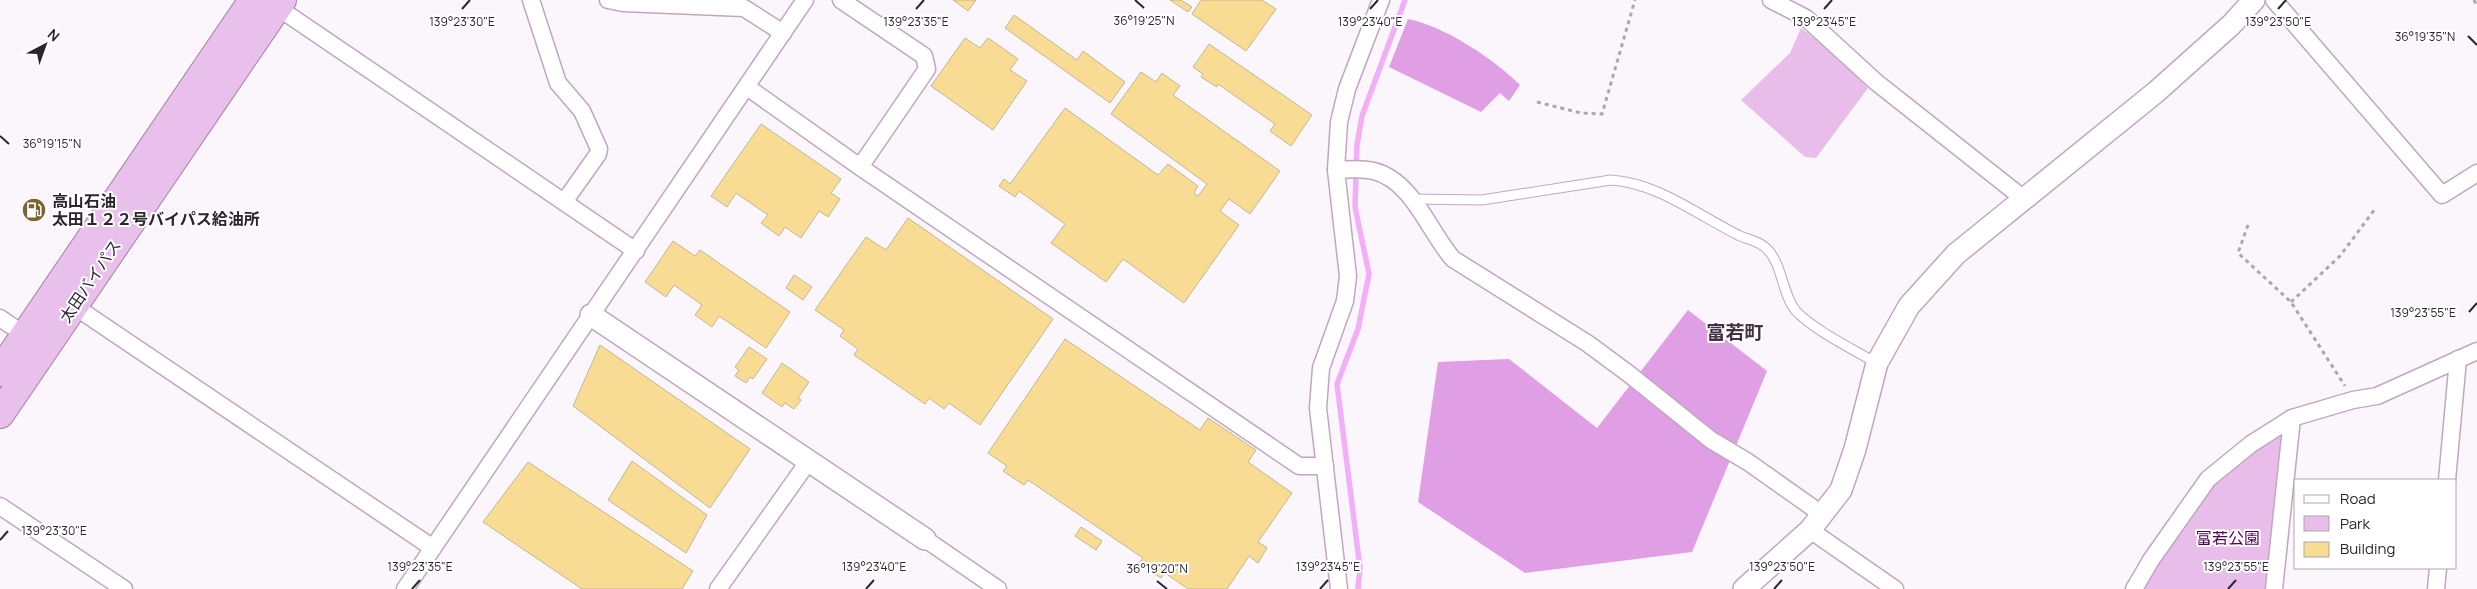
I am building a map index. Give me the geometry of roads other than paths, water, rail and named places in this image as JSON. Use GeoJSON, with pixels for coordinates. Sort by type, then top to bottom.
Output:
{"type":"FeatureCollection","features":[{"type":"Feature","properties":{"kind":"highway","name":"太田バイパス"},"geometry":{"type":"LineString","coordinates":[[0,414],[74,306],[271,2]]}},
{"type":"Feature","properties":{"kind":"highway","name":"太田バイパス"},"geometry":{"type":"LineString","coordinates":[[0,372],[25,335],[271,2]]}},
{"type":"Feature","properties":{"kind":"street"},"geometry":{"type":"LineString","coordinates":[[531,0],[558,83],[582,111],[599,149],[598,154],[564,202]]}},
{"type":"Feature","properties":{"kind":"street"},"geometry":{"type":"LineString","coordinates":[[608,0],[623,3],[744,8],[783,33]]}},
{"type":"Feature","properties":{"kind":"street"},"geometry":{"type":"LineString","coordinates":[[405,589],[805,0]]}},
{"type":"Feature","properties":{"kind":"street"},"geometry":{"type":"LineString","coordinates":[[841,0],[924,56],[927,68],[860,167]]}},
{"type":"Feature","properties":{"kind":"street"},"geometry":{"type":"LineString","coordinates":[[1339,589],[1318,408],[1321,368],[1345,301],[1348,276],[1351,169],[1339,122],[1347,89],[1381,0]]}},
{"type":"Feature","properties":{"kind":"street"},"geometry":{"type":"LineString","coordinates":[[1771,0],[1806,18],[1876,82],[2024,199]]}},
{"type":"Feature","properties":{"kind":"street"},"geometry":{"type":"LineString","coordinates":[[1744,589],[1816,523],[1841,490],[1855,449],[1877,363],[1909,306],[1934,277],[1956,254],[2156,92],[2231,25],[2254,0]]}},
{"type":"Feature","properties":{"kind":"street"},"geometry":{"type":"LineString","coordinates":[[2274,0],[2442,195],[2477,173]]}},
{"type":"Feature","properties":{"kind":"street"},"geometry":{"type":"LineString","coordinates":[[271,2],[636,251]]}},
{"type":"Feature","properties":{"kind":"street"},"geometry":{"type":"LineString","coordinates":[[747,86],[860,167],[1299,466],[1325,466]]}},
{"type":"Feature","properties":{"kind":"street"},"geometry":{"type":"LineString","coordinates":[[1351,169],[1387,176],[1411,199],[1440,245],[1453,259],[1587,343],[1630,374],[1711,440],[1748,462],[1816,523],[1895,589]]}},
{"type":"Feature","properties":{"kind":"street"},"geometry":{"type":"LineString","coordinates":[[74,306],[433,548]]}},
{"type":"Feature","properties":{"kind":"street"},"geometry":{"type":"LineString","coordinates":[[591,315],[998,589]]}},
{"type":"Feature","properties":{"kind":"street"},"geometry":{"type":"LineString","coordinates":[[0,318],[25,335]]}},
{"type":"Feature","properties":{"kind":"street"},"geometry":{"type":"LineString","coordinates":[[2134,589],[2151,560],[2208,479],[2251,444],[2292,418],[2353,400],[2377,396],[2477,351]]}},
{"type":"Feature","properties":{"kind":"street"},"geometry":{"type":"LineString","coordinates":[[2447,479],[2458,359]]}},
{"type":"Feature","properties":{"kind":"street"},"geometry":{"type":"LineString","coordinates":[[2274,589],[2292,418]]}},
{"type":"Feature","properties":{"kind":"street"},"geometry":{"type":"LineString","coordinates":[[718,589],[808,462]]}},
{"type":"Feature","properties":{"kind":"street"},"geometry":{"type":"LineString","coordinates":[[0,506],[124,589]]}},
{"type":"Feature","properties":{"kind":"street"},"geometry":{"type":"LineString","coordinates":[[2436,589],[2438,569]]}},
{"type":"Feature","properties":{"kind":"lane"},"geometry":{"type":"LineString","coordinates":[[1411,199],[1482,200],[1611,180],[1627,181],[1672,199],[1742,236],[1760,243],[1769,251],[1796,310],[1826,333],[1877,363]]}},
{"type":"Feature","properties":{"kind":"waterway"},"geometry":{"type":"LineString","coordinates":[[1358,589],[1360,568],[1337,384],[1358,329],[1369,274],[1355,207],[1357,145],[1362,116],[1405,0]]}},
{"type":"Feature","properties":{"kind":"place","name":"高山石油 太田１２２号バイパス給油所"},"geometry":{"type":"Point","coordinates":[34,210]}},
{"type":"Feature","properties":{"kind":"district","name":"富若町"},"geometry":{"type":"Point","coordinates":[1735,332]}},
{"type":"Feature","properties":{"kind":"park label","name":"富若公園"},"geometry":{"type":"Point","coordinates":[2228,538]}}]}
